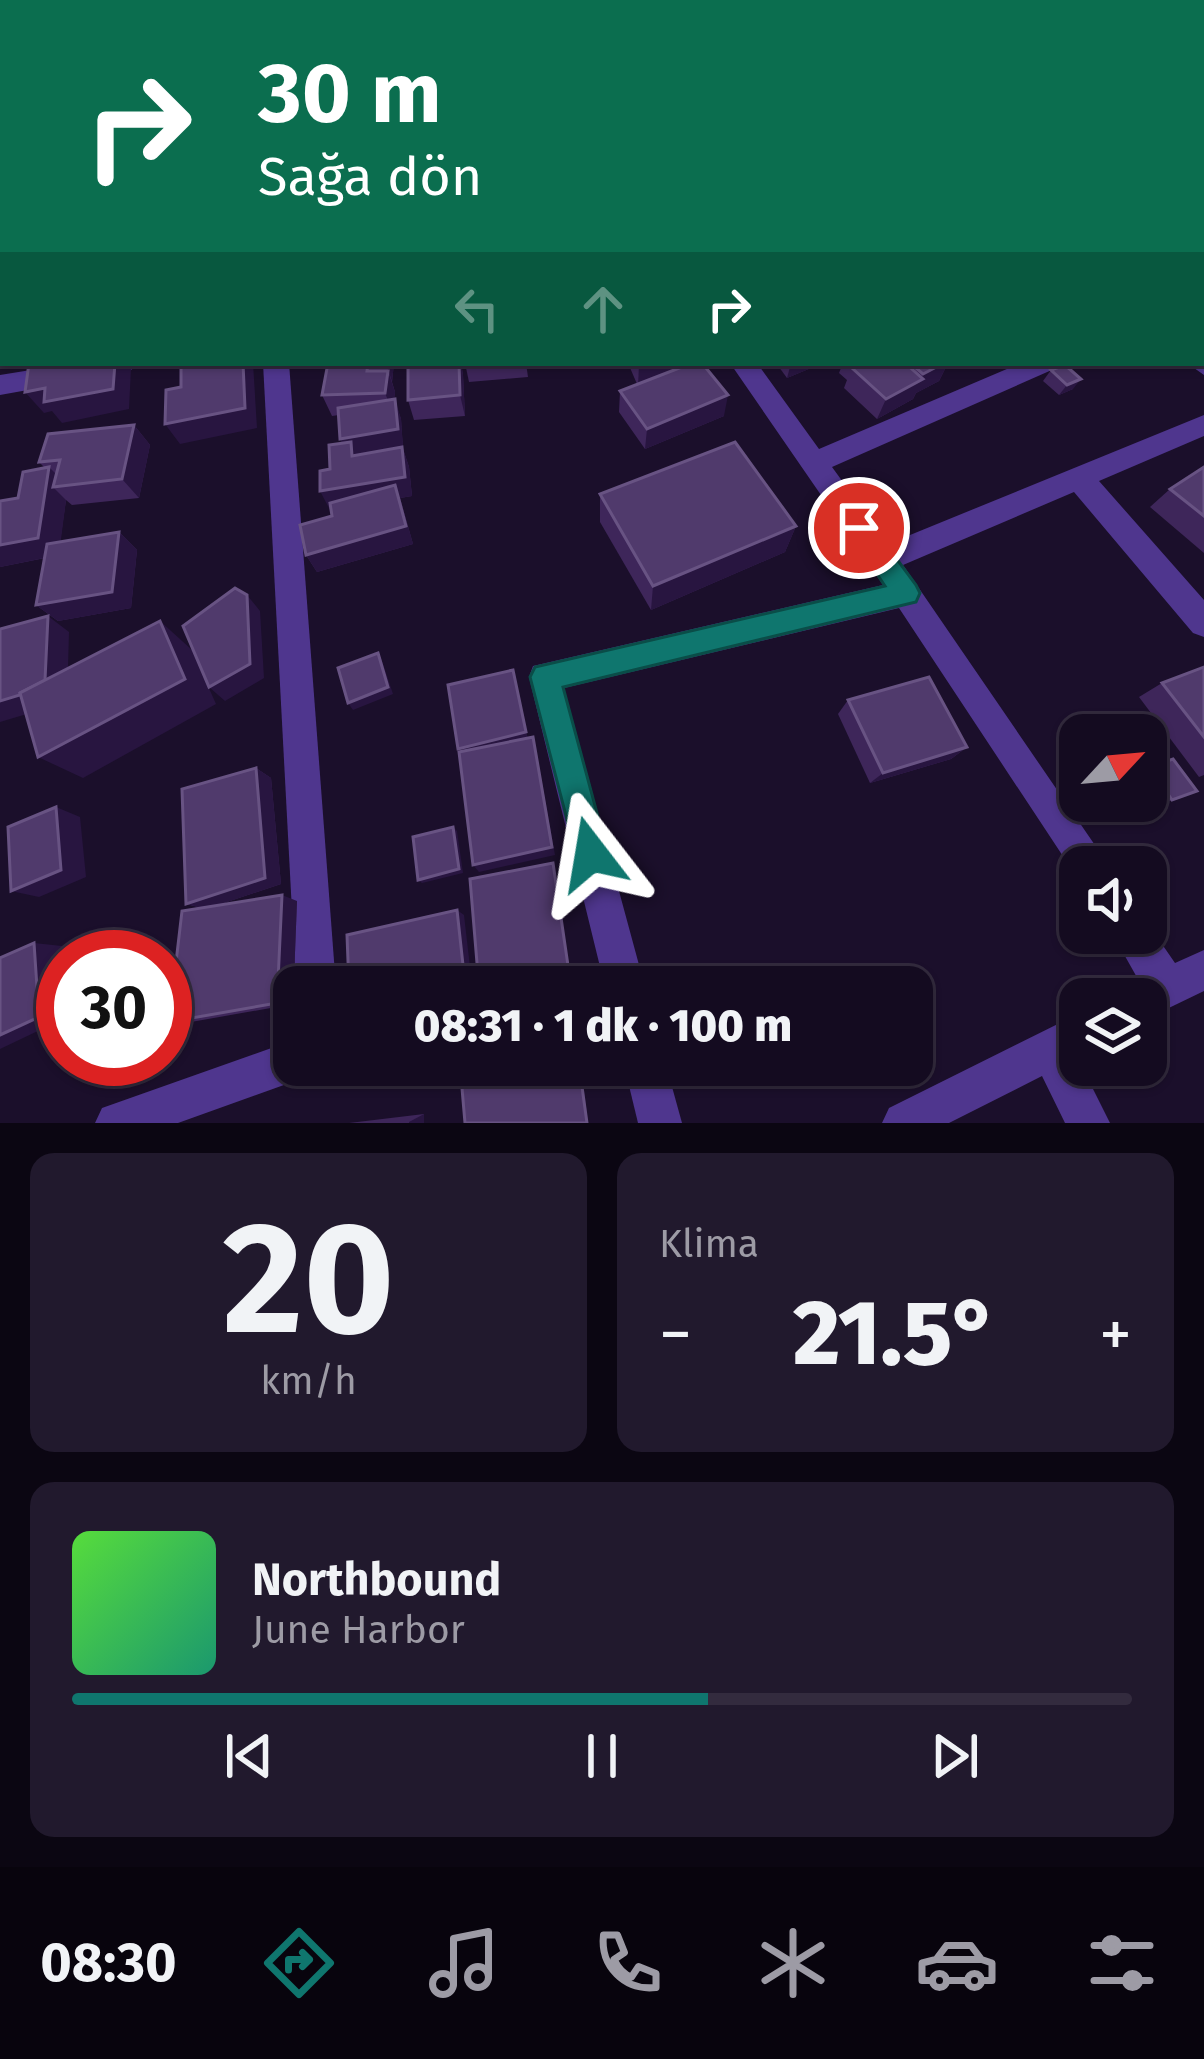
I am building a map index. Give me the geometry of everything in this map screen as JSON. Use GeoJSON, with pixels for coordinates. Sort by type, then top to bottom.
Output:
{"type":"FeatureCollection","features":[{"type":"Feature","properties":{"kind":"street"},"geometry":{"type":"LineString","coordinates":[[0,385],[111,366]]}},
{"type":"Feature","properties":{"kind":"street"},"geometry":{"type":"LineString","coordinates":[[276,366],[315,966]]}},
{"type":"Feature","properties":{"kind":"street"},"geometry":{"type":"LineString","coordinates":[[745,366],[906,593],[1074,846]]}},
{"type":"Feature","properties":{"kind":"street"},"geometry":{"type":"LineString","coordinates":[[811,464],[1038,366]]}},
{"type":"Feature","properties":{"kind":"street"},"geometry":{"type":"LineString","coordinates":[[883,560],[1204,425]]}},
{"type":"Feature","properties":{"kind":"street"},"geometry":{"type":"LineString","coordinates":[[1080,479],[1204,623]]}},
{"type":"Feature","properties":{"kind":"street"},"geometry":{"type":"LineString","coordinates":[[620,966],[545,677],[906,593]]}},
{"type":"Feature","properties":{"kind":"street"},"geometry":{"type":"LineString","coordinates":[[1148,954],[1172,985]]}},
{"type":"Feature","properties":{"kind":"street"},"geometry":{"type":"LineString","coordinates":[[904,1123],[1059,1046]]}},
{"type":"Feature","properties":{"kind":"street"},"geometry":{"type":"LineString","coordinates":[[118,1123],[273,1068]]}},
{"type":"Feature","properties":{"kind":"street"},"geometry":{"type":"LineString","coordinates":[[650,1086],[660,1123]]}},
{"type":"Feature","properties":{"kind":"street"},"geometry":{"type":"LineString","coordinates":[[1078,1086],[1088,1123]]}},
{"type":"Feature","properties":{"kind":"building"},"geometry":{"type":"Polygon","coordinates":[[[29,366],[115,366],[113,389],[44,402],[45,388],[25,392],[29,366]]]}},
{"type":"Feature","properties":{"kind":"building"},"geometry":{"type":"Polygon","coordinates":[[[181,366],[243,366],[245,408],[165,424],[166,390],[181,387],[181,366]]]}},
{"type":"Feature","properties":{"kind":"building"},"geometry":{"type":"Polygon","coordinates":[[[327,366],[388,371],[385,393],[322,395],[327,366]]]}},
{"type":"Feature","properties":{"kind":"building"},"geometry":{"type":"Polygon","coordinates":[[[408,366],[459,366],[460,395],[408,400],[408,366]]]}},
{"type":"Feature","properties":{"kind":"building"},"geometry":{"type":"Polygon","coordinates":[[[684,366],[704,366],[728,395],[647,429],[620,391],[684,366]]]}},
{"type":"Feature","properties":{"kind":"building"},"geometry":{"type":"Polygon","coordinates":[[[908,366],[923,379],[886,399],[852,368],[908,366]]]}},
{"type":"Feature","properties":{"kind":"building"},"geometry":{"type":"Polygon","coordinates":[[[914,366],[938,366],[923,374],[914,366]]]}},
{"type":"Feature","properties":{"kind":"building"},"geometry":{"type":"Polygon","coordinates":[[[1066,366],[1081,379],[1067,385],[1051,370],[1066,366]]]}},
{"type":"Feature","properties":{"kind":"building"},"geometry":{"type":"Polygon","coordinates":[[[395,399],[398,429],[340,439],[338,408],[395,399]]]}},
{"type":"Feature","properties":{"kind":"building"},"geometry":{"type":"Polygon","coordinates":[[[134,425],[122,479],[53,487],[60,460],[39,462],[48,434],[134,425]]]}},
{"type":"Feature","properties":{"kind":"building"},"geometry":{"type":"Polygon","coordinates":[[[351,442],[352,456],[402,447],[405,477],[320,491],[320,471],[330,469],[329,445],[351,442]]]}},
{"type":"Feature","properties":{"kind":"building"},"geometry":{"type":"Polygon","coordinates":[[[735,442],[796,526],[653,586],[600,494],[735,442]]]}},
{"type":"Feature","properties":{"kind":"building"},"geometry":{"type":"Polygon","coordinates":[[[49,467],[38,538],[0,545],[0,501],[18,498],[23,472],[49,467]]]}},
{"type":"Feature","properties":{"kind":"building"},"geometry":{"type":"Polygon","coordinates":[[[1204,467],[1204,516],[1170,489],[1204,467]]]}},
{"type":"Feature","properties":{"kind":"building"},"geometry":{"type":"Polygon","coordinates":[[[395,485],[406,526],[306,555],[300,525],[332,516],[330,503],[395,485]]]}},
{"type":"Feature","properties":{"kind":"building"},"geometry":{"type":"Polygon","coordinates":[[[119,532],[112,592],[36,605],[47,544],[119,532]]]}},
{"type":"Feature","properties":{"kind":"building"},"geometry":{"type":"Polygon","coordinates":[[[235,588],[247,595],[250,664],[209,687],[183,626],[235,588]]]}},
{"type":"Feature","properties":{"kind":"building"},"geometry":{"type":"Polygon","coordinates":[[[48,616],[45,680],[0,701],[0,629],[48,616]]]}},
{"type":"Feature","properties":{"kind":"building"},"geometry":{"type":"Polygon","coordinates":[[[160,621],[185,679],[38,757],[20,693],[160,621]]]}},
{"type":"Feature","properties":{"kind":"building"},"geometry":{"type":"Polygon","coordinates":[[[378,653],[388,687],[348,703],[338,668],[378,653]]]}},
{"type":"Feature","properties":{"kind":"building"},"geometry":{"type":"Polygon","coordinates":[[[1204,667],[1204,737],[1162,683],[1204,667]]]}},
{"type":"Feature","properties":{"kind":"building"},"geometry":{"type":"Polygon","coordinates":[[[513,670],[526,732],[458,749],[448,685],[513,670]]]}},
{"type":"Feature","properties":{"kind":"building"},"geometry":{"type":"Polygon","coordinates":[[[929,677],[967,747],[883,773],[848,700],[929,677]]]}},
{"type":"Feature","properties":{"kind":"building"},"geometry":{"type":"Polygon","coordinates":[[[533,737],[552,847],[473,865],[459,752],[533,737]]]}},
{"type":"Feature","properties":{"kind":"building"},"geometry":{"type":"Polygon","coordinates":[[[1173,759],[1197,791],[1172,800],[1167,792],[1167,761],[1173,759]]]}},
{"type":"Feature","properties":{"kind":"building"},"geometry":{"type":"Polygon","coordinates":[[[256,768],[265,878],[186,904],[182,789],[256,768]]]}},
{"type":"Feature","properties":{"kind":"building"},"geometry":{"type":"Polygon","coordinates":[[[56,807],[61,870],[11,891],[8,827],[56,807]]]}},
{"type":"Feature","properties":{"kind":"building"},"geometry":{"type":"Polygon","coordinates":[[[453,827],[459,869],[418,880],[413,837],[453,827]]]}},
{"type":"Feature","properties":{"kind":"building"},"geometry":{"type":"Polygon","coordinates":[[[553,863],[568,966],[477,966],[470,879],[553,863]]]}},
{"type":"Feature","properties":{"kind":"building"},"geometry":{"type":"Polygon","coordinates":[[[282,895],[273,1004],[192,1018],[192,930],[180,930],[182,911],[282,895]]]}},
{"type":"Feature","properties":{"kind":"building"},"geometry":{"type":"Polygon","coordinates":[[[457,910],[463,965],[348,966],[347,935],[457,910]]]}},
{"type":"Feature","properties":{"kind":"building"},"geometry":{"type":"Polygon","coordinates":[[[34,943],[36,1018],[0,1035],[0,958],[34,943]]]}},
{"type":"Feature","properties":{"kind":"building"},"geometry":{"type":"Polygon","coordinates":[[[462,1086],[582,1086],[587,1123],[465,1123],[462,1086]]]}},
{"type":"Feature","properties":{"kind":"route"},"geometry":{"type":"LineString","coordinates":[[591,854],[545,677],[906,593],[859,528]]}}]}
